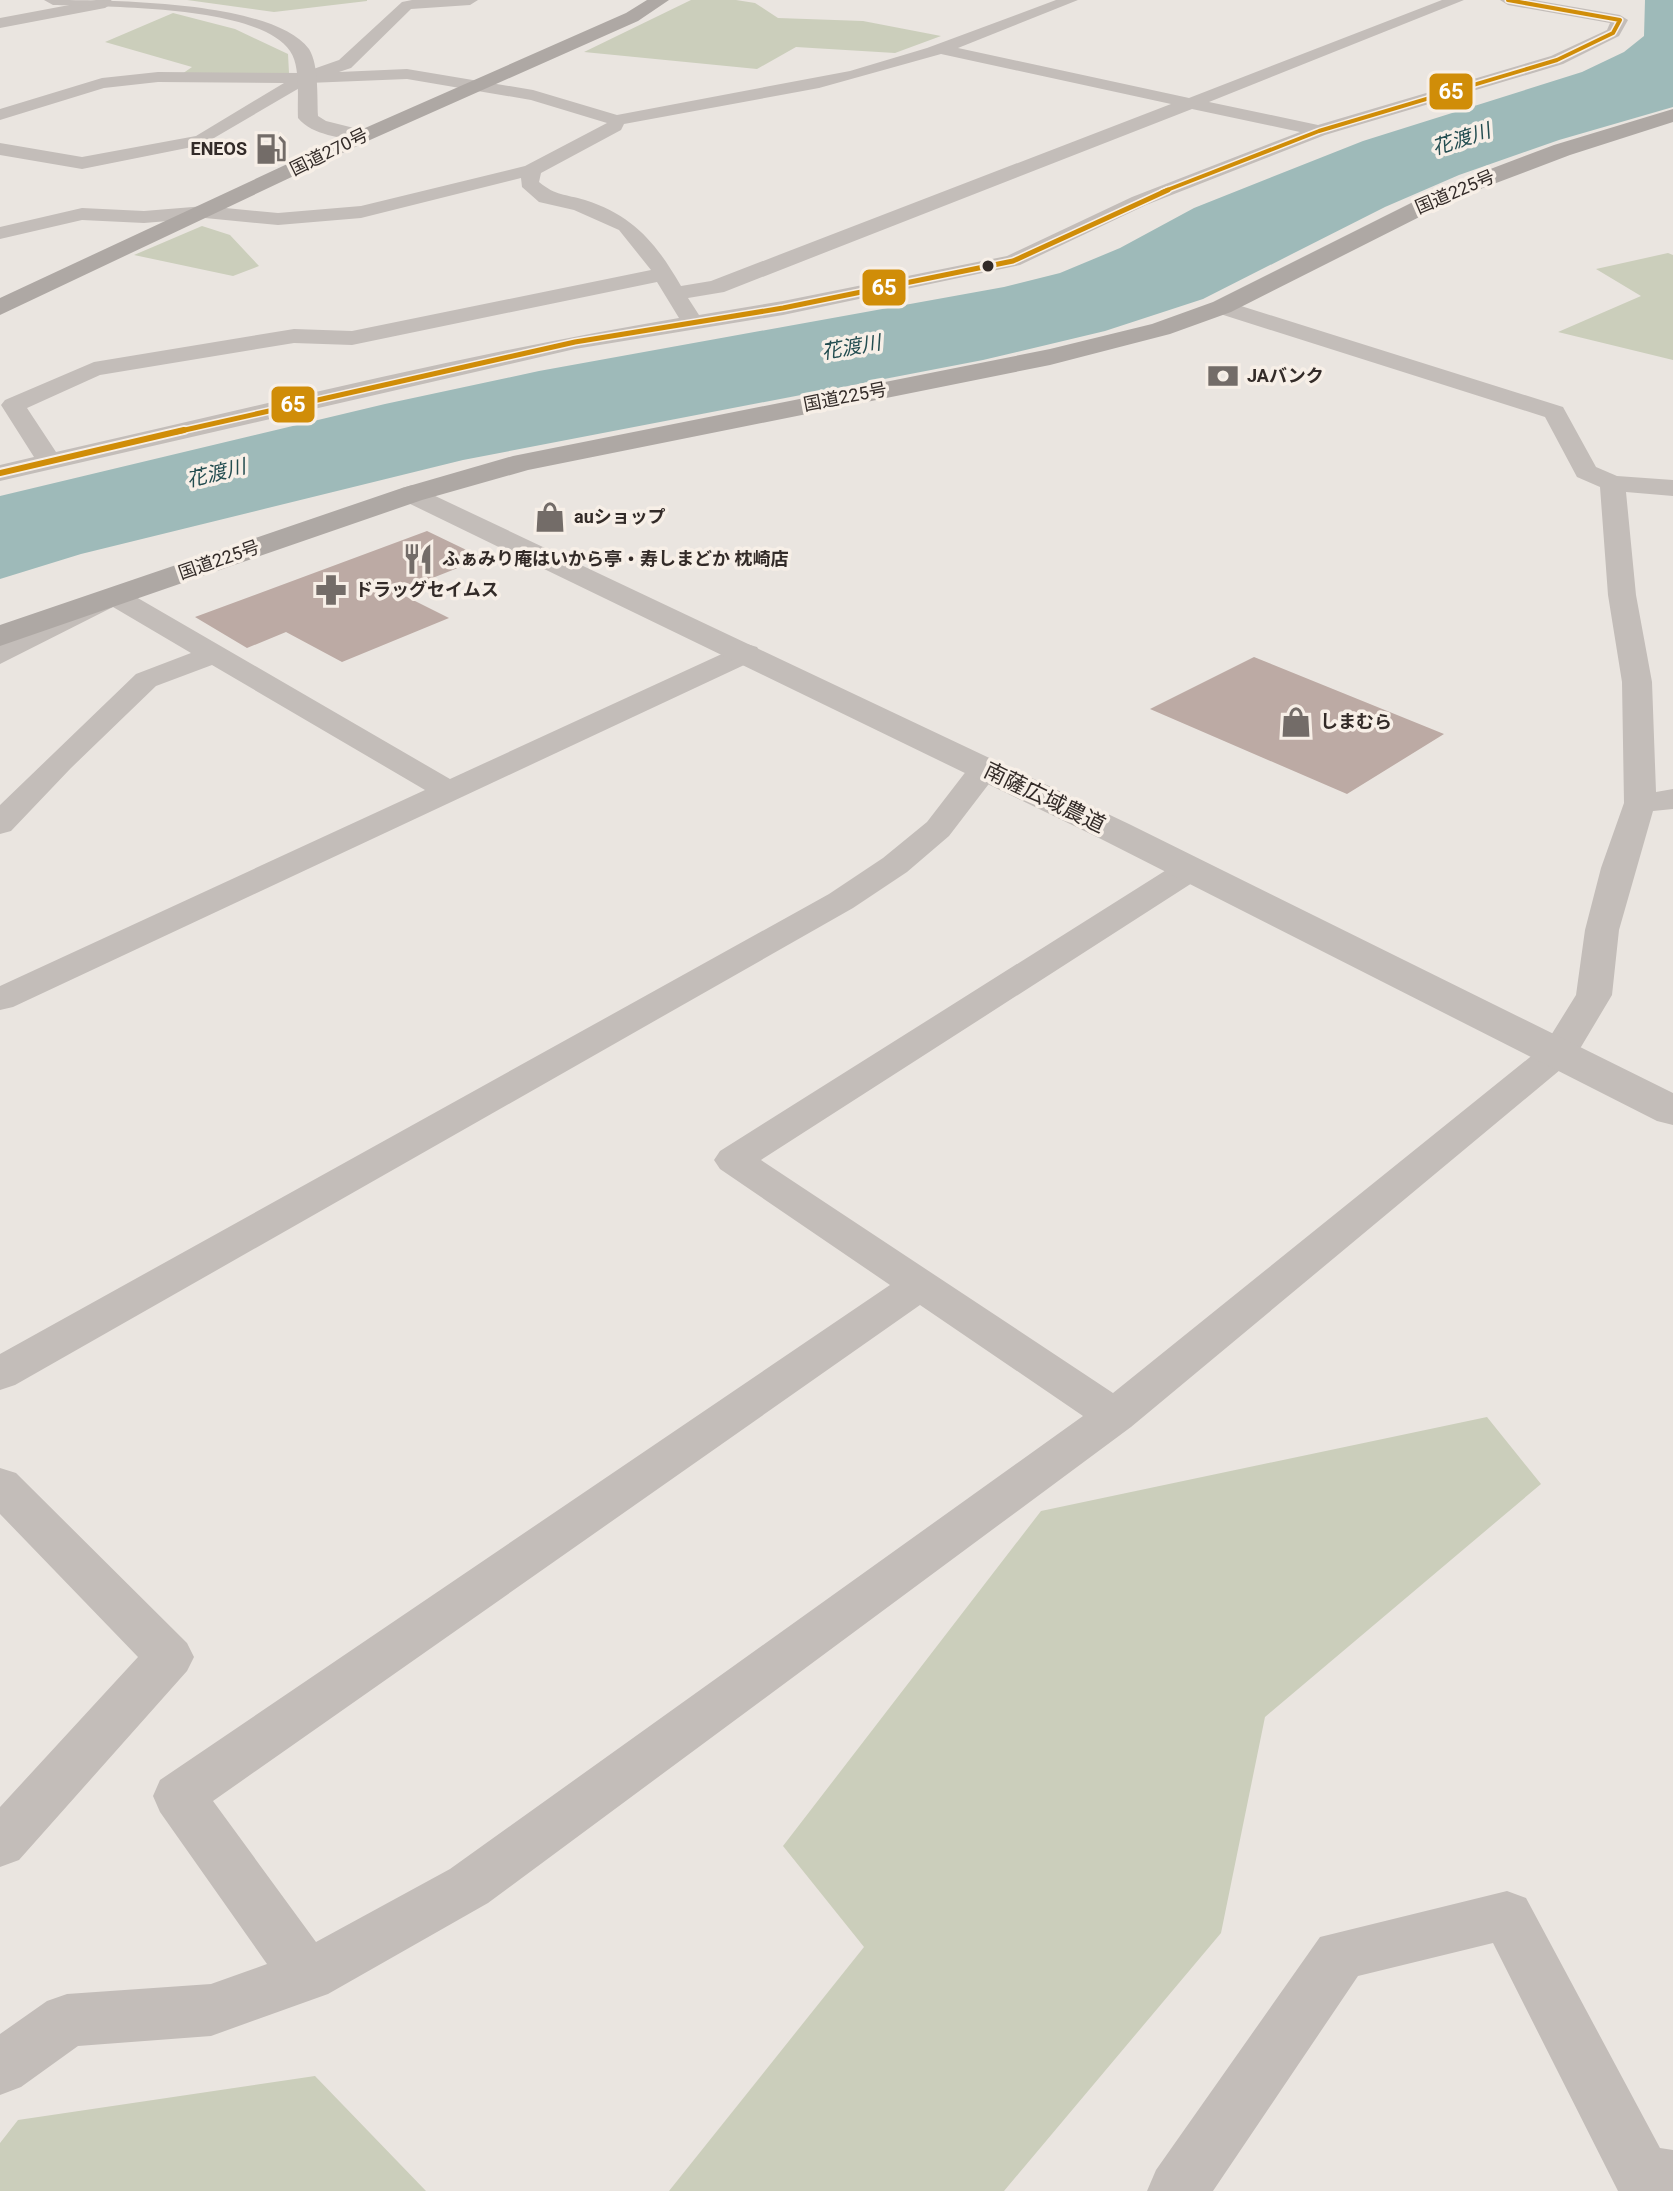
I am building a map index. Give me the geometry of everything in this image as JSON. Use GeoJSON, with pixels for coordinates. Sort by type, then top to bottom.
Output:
{"type":"FeatureCollection","features":[{"type":"Feature","properties":{"kind":"highway","name":"国道270号"},"geometry":{"type":"LineString","coordinates":[[0,307],[363,136],[632,17],[660,0]]}},
{"type":"Feature","properties":{"kind":"highway","name":"国道225号"},"geometry":{"type":"LineString","coordinates":[[0,636],[412,494],[577,450],[1111,343],[1222,307],[1451,192],[1550,154],[1673,115]]}},
{"type":"Feature","properties":{"kind":"street"},"geometry":{"type":"LineString","coordinates":[[53,0],[208,9],[257,20],[291,38],[302,53],[308,118],[319,126],[363,136]]}},
{"type":"Feature","properties":{"kind":"street"},"geometry":{"type":"LineString","coordinates":[[0,149],[82,163],[202,140],[304,78],[345,64],[407,5],[470,0]]}},
{"type":"Feature","properties":{"kind":"street"},"geometry":{"type":"LineString","coordinates":[[0,115],[102,83],[158,77],[304,78],[407,74],[533,95],[616,120],[803,86],[941,49],[1070,0]]}},
{"type":"Feature","properties":{"kind":"street"},"geometry":{"type":"LineString","coordinates":[[49,461],[13,405],[94,369],[294,336],[352,338],[669,284],[716,287],[1456,0]]}},
{"type":"Feature","properties":{"kind":"street"},"geometry":{"type":"LineString","coordinates":[[0,473],[424,374],[691,321],[783,308],[1013,261],[1139,201],[1319,131],[1557,60],[1613,33],[1621,10],[1508,0]]}},
{"type":"Feature","properties":{"kind":"street"},"geometry":{"type":"LineString","coordinates":[[0,23],[105,3]]}},
{"type":"Feature","properties":{"kind":"street"},"geometry":{"type":"LineString","coordinates":[[941,49],[1319,131]]}},
{"type":"Feature","properties":{"kind":"street"},"geometry":{"type":"LineString","coordinates":[[0,233],[82,214],[144,217],[205,212],[278,219],[361,212],[532,170],[565,156],[586,139],[615,126],[616,120]]}},
{"type":"Feature","properties":{"kind":"street"},"geometry":{"type":"LineString","coordinates":[[532,170],[529,183],[546,198],[580,205],[626,226],[653,256],[691,321]]}},
{"type":"Feature","properties":{"kind":"street"},"geometry":{"type":"LineString","coordinates":[[1222,307],[1555,412],[1586,472],[1612,483],[1673,488]]}},
{"type":"Feature","properties":{"kind":"street"},"geometry":{"type":"LineString","coordinates":[[0,2068],[67,2020],[211,2010],[308,1976],[469,1886],[1115,1416],[1559,1052],[1594,995],[1602,930],[1618,868],[1656,801],[1622,595],[1612,483]]}},
{"type":"Feature","properties":{"kind":"street","name":"南薩広域農道"},"geometry":{"type":"LineString","coordinates":[[412,494],[985,768],[1673,1111]]}},
{"type":"Feature","properties":{"kind":"street"},"geometry":{"type":"LineString","coordinates":[[0,655],[114,596],[447,790]]}},
{"type":"Feature","properties":{"kind":"street"},"geometry":{"type":"LineString","coordinates":[[0,999],[747,653]]}},
{"type":"Feature","properties":{"kind":"street"},"geometry":{"type":"LineString","coordinates":[[0,824],[60,761],[146,680],[212,655]]}},
{"type":"Feature","properties":{"kind":"street"},"geometry":{"type":"LineString","coordinates":[[0,1374],[841,901],[895,865],[938,829],[985,768]]}},
{"type":"Feature","properties":{"kind":"street"},"geometry":{"type":"LineString","coordinates":[[1115,1416],[734,1160],[1191,869]]}},
{"type":"Feature","properties":{"kind":"street"},"geometry":{"type":"LineString","coordinates":[[308,1976],[179,1796],[920,1285]]}},
{"type":"Feature","properties":{"kind":"street"},"geometry":{"type":"LineString","coordinates":[[0,1485],[169,1657],[0,1844]]}},
{"type":"Feature","properties":{"kind":"street"},"geometry":{"type":"LineString","coordinates":[[1177,2191],[1340,1955],[1507,1915],[1641,2174],[1673,2180]]}},
{"type":"Feature","properties":{"kind":"green space"},"geometry":{"type":"Polygon","coordinates":[[[187,0],[367,0],[367,1],[274,12],[187,0]]]}},
{"type":"Feature","properties":{"kind":"green space"},"geometry":{"type":"Polygon","coordinates":[[[691,0],[736,0],[755,3],[778,18],[863,21],[941,36],[895,53],[796,47],[757,69],[584,52],[691,0]]]}},
{"type":"Feature","properties":{"kind":"green space"},"geometry":{"type":"Polygon","coordinates":[[[173,13],[235,29],[288,54],[289,73],[182,74],[192,67],[105,42],[173,13]]]}},
{"type":"Feature","properties":{"kind":"green space"},"geometry":{"type":"Polygon","coordinates":[[[202,226],[230,235],[259,266],[233,276],[134,255],[202,226]]]}},
{"type":"Feature","properties":{"kind":"green space"},"geometry":{"type":"Polygon","coordinates":[[[1668,253],[1673,255],[1673,360],[1558,332],[1641,296],[1596,269],[1668,253]]]}},
{"type":"Feature","properties":{"kind":"green space"},"geometry":{"type":"Polygon","coordinates":[[[1487,1417],[1541,1484],[1265,1717],[1221,1933],[1004,2191],[669,2191],[864,1947],[783,1846],[1041,1511],[1487,1417]]]}},
{"type":"Feature","properties":{"kind":"green space"},"geometry":{"type":"Polygon","coordinates":[[[315,2076],[426,2191],[0,2191],[0,2143],[18,2120],[315,2076]]]}},
{"type":"Feature","properties":{"kind":"water","name":"花渡川"},"geometry":{"type":"Polygon","coordinates":[[[1645,0],[1673,0],[1673,107],[1559,140],[1459,175],[1385,207],[1203,299],[1105,331],[983,360],[463,460],[81,554],[0,579],[0,496],[385,404],[539,371],[1004,287],[1060,273],[1120,248],[1194,208],[1363,141],[1582,72],[1624,52],[1644,36],[1645,0]]]}},
{"type":"Feature","properties":{"kind":"building","name":"ドラッグセイムス"},"geometry":{"type":"Polygon","coordinates":[[[427,531],[483,558],[397,592],[449,618],[342,662],[286,632],[247,648],[195,617],[427,531]]]}},
{"type":"Feature","properties":{"kind":"building","name":"しまむら"},"geometry":{"type":"Polygon","coordinates":[[[1254,657],[1444,734],[1347,794],[1150,709],[1254,657]]]}},
{"type":"Feature","properties":{"kind":"transit line","name":"65"},"geometry":{"type":"LineString","coordinates":[[0,473],[575,342],[783,308],[1013,261],[1139,201],[1319,131],[1557,60],[1613,33],[1620,20],[1508,0]]}},
{"type":"Feature","properties":{"kind":"place","name":"ENEOS"},"geometry":{"type":"Point","coordinates":[271,149]}},
{"type":"Feature","properties":{"kind":"place","name":"JAバンク"},"geometry":{"type":"Point","coordinates":[1223,376]}},
{"type":"Feature","properties":{"kind":"place","name":"auショップ"},"geometry":{"type":"Point","coordinates":[550,517]}},
{"type":"Feature","properties":{"kind":"place","name":"ふぁみり庵はいから亭・寿しまどか 枕崎店"},"geometry":{"type":"Point","coordinates":[418,559]}},
{"type":"Feature","properties":{"kind":"place","name":"ドラッグセイムス"},"geometry":{"type":"Point","coordinates":[331,590]}},
{"type":"Feature","properties":{"kind":"place","name":"しまむら"},"geometry":{"type":"Point","coordinates":[1296,722]}}]}
